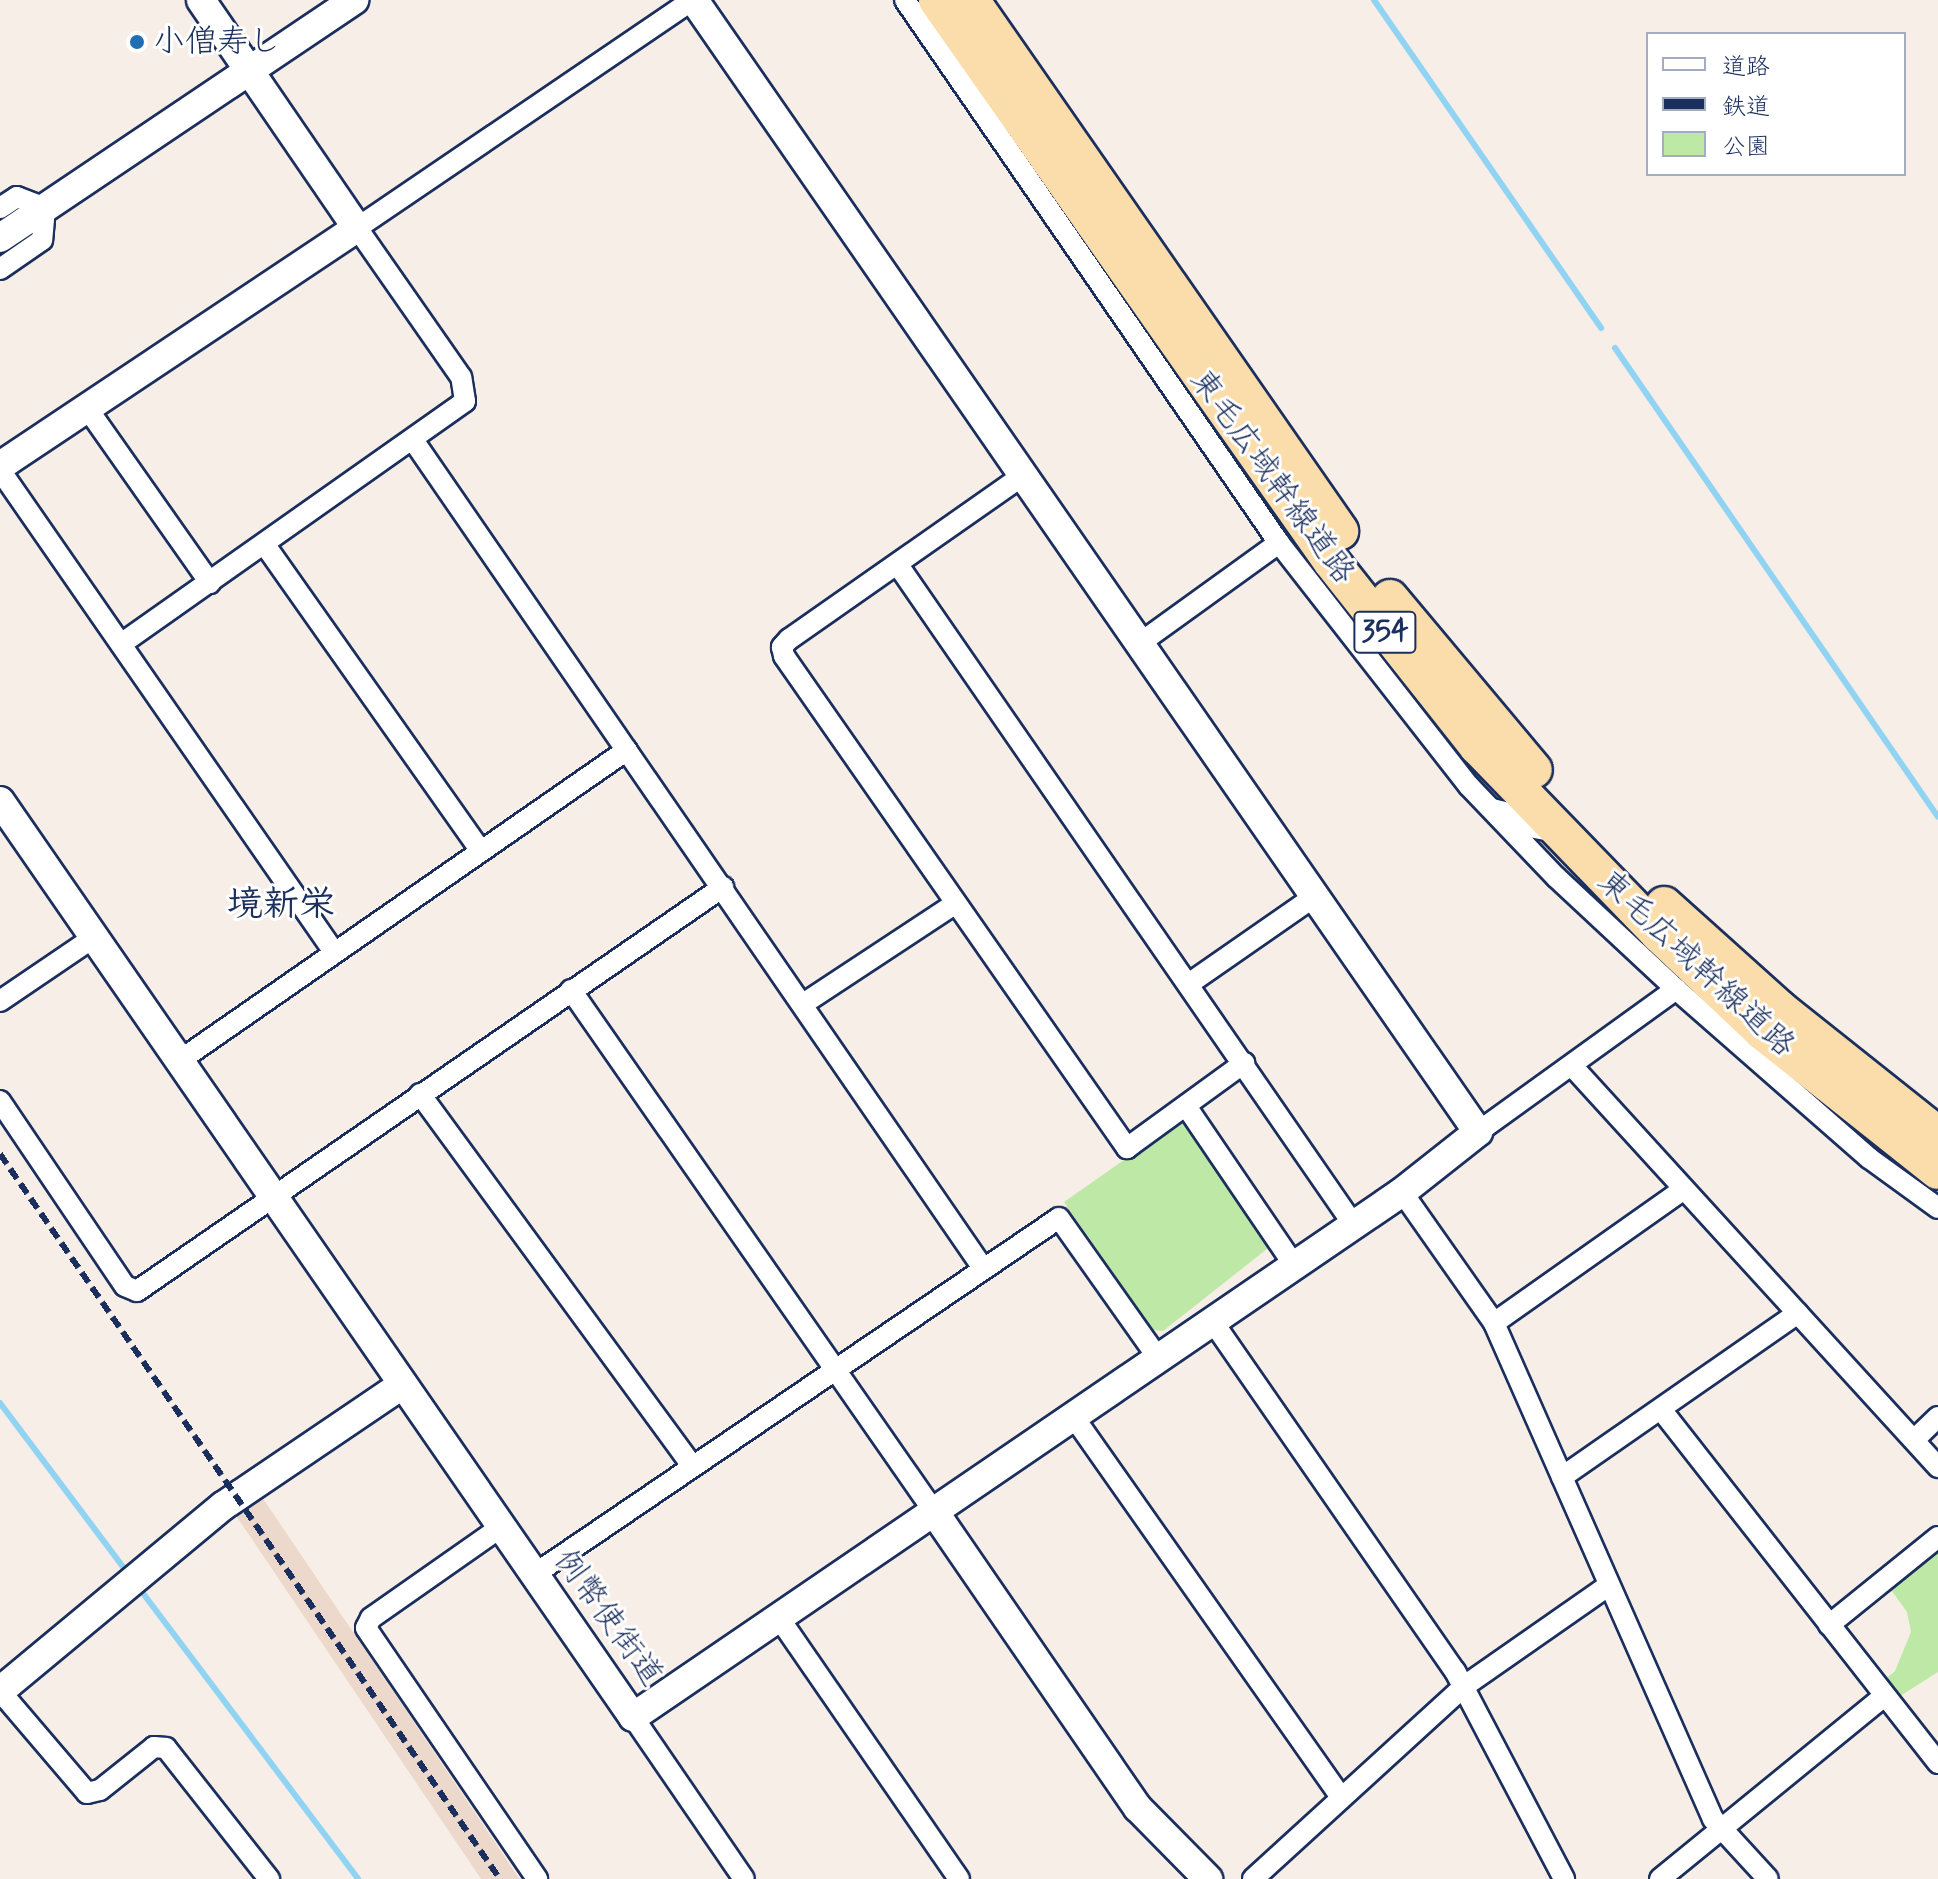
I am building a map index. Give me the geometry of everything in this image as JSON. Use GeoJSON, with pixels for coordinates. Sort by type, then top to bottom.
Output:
{"type":"FeatureCollection","features":[{"type":"Feature","properties":{"kind":"highway","name":"東毛広域幹線道路"},"geometry":{"type":"LineString","coordinates":[[937,0],[1403,657],[1558,832],[1763,1032],[1938,1171]]}},
{"type":"Feature","properties":{"kind":"highway","name":"東毛広域幹線道路"},"geometry":{"type":"LineString","coordinates":[[971,0],[1351,546],[1497,730],[1674,915],[1781,1010],[1938,1135]]}},
{"type":"Feature","properties":{"kind":"street"},"geometry":{"type":"LineString","coordinates":[[121,644],[413,440],[465,401],[467,388],[201,0]]}},
{"type":"Feature","properties":{"kind":"street"},"geometry":{"type":"LineString","coordinates":[[0,238],[354,0]]}},
{"type":"Feature","properties":{"kind":"street"},"geometry":{"type":"LineString","coordinates":[[334,952],[0,468],[694,0],[1143,641],[1478,1132],[1573,1067],[1676,989]]}},
{"type":"Feature","properties":{"kind":"street"},"geometry":{"type":"LineString","coordinates":[[905,0],[1279,543],[1373,669],[1491,809],[1676,989],[1869,1158],[1938,1208]]}},
{"type":"Feature","properties":{"kind":"street"},"geometry":{"type":"LineString","coordinates":[[992,78],[999,137]]}},
{"type":"Feature","properties":{"kind":"street"},"geometry":{"type":"LineString","coordinates":[[0,208],[17,197],[45,208]]}},
{"type":"Feature","properties":{"kind":"street"},"geometry":{"type":"LineString","coordinates":[[0,269],[42,240],[45,208]]}},
{"type":"Feature","properties":{"kind":"street"},"geometry":{"type":"LineString","coordinates":[[87,408],[210,583]]}},
{"type":"Feature","properties":{"kind":"street"},"geometry":{"type":"LineString","coordinates":[[413,440],[983,1268]]}},
{"type":"Feature","properties":{"kind":"street"},"geometry":{"type":"LineString","coordinates":[[1025,474],[782,647],[1127,1148],[1244,1063]]}},
{"type":"Feature","properties":{"kind":"street"},"geometry":{"type":"LineString","coordinates":[[1143,641],[1279,543]]}},
{"type":"Feature","properties":{"kind":"street"},"geometry":{"type":"LineString","coordinates":[[265,545],[480,850]]}},
{"type":"Feature","properties":{"kind":"street"},"geometry":{"type":"LineString","coordinates":[[898,565],[1190,983],[1353,1224]]}},
{"type":"Feature","properties":{"kind":"street"},"geometry":{"type":"LineString","coordinates":[[179,1061],[627,750]]}},
{"type":"Feature","properties":{"kind":"street","name":"例幣使街道"},"geometry":{"type":"LineString","coordinates":[[0,801],[633,1717],[1402,1192],[1478,1132]]}},
{"type":"Feature","properties":{"kind":"street"},"geometry":{"type":"LineString","coordinates":[[1491,809],[1516,815],[1529,827],[1558,832]]}},
{"type":"Feature","properties":{"kind":"street"},"geometry":{"type":"LineString","coordinates":[[0,1101],[133,1291],[273,1199],[420,1094],[723,887]]}},
{"type":"Feature","properties":{"kind":"street"},"geometry":{"type":"LineString","coordinates":[[1190,983],[1315,896]]}},
{"type":"Feature","properties":{"kind":"street"},"geometry":{"type":"LineString","coordinates":[[803,1004],[956,903]]}},
{"type":"Feature","properties":{"kind":"street"},"geometry":{"type":"LineString","coordinates":[[0,1001],[94,937]]}},
{"type":"Feature","properties":{"kind":"street"},"geometry":{"type":"LineString","coordinates":[[571,990],[1138,1808],[1208,1879]]}},
{"type":"Feature","properties":{"kind":"street"},"geometry":{"type":"LineString","coordinates":[[1573,1067],[1938,1467]]}},
{"type":"Feature","properties":{"kind":"street"},"geometry":{"type":"LineString","coordinates":[[420,1094],[692,1466]]}},
{"type":"Feature","properties":{"kind":"street"},"geometry":{"type":"LineString","coordinates":[[1186,1106],[1294,1265]]}},
{"type":"Feature","properties":{"kind":"street"},"geometry":{"type":"LineString","coordinates":[[1494,1323],[1684,1189]]}},
{"type":"Feature","properties":{"kind":"street"},"geometry":{"type":"LineString","coordinates":[[1402,1192],[1494,1323],[1608,1586],[1721,1830],[1768,1879]]}},
{"type":"Feature","properties":{"kind":"street"},"geometry":{"type":"LineString","coordinates":[[535,1574],[1059,1218],[1158,1358]]}},
{"type":"Feature","properties":{"kind":"street"},"geometry":{"type":"LineString","coordinates":[[1562,1477],[1663,1412],[1798,1313]]}},
{"type":"Feature","properties":{"kind":"street"},"geometry":{"type":"LineString","coordinates":[[1213,1322],[1463,1687],[1564,1879]]}},
{"type":"Feature","properties":{"kind":"street"},"geometry":{"type":"LineString","coordinates":[[269,1879],[166,1748],[154,1747],[100,1790],[87,1793],[0,1691],[122,1585],[230,1501],[403,1384]]}},
{"type":"Feature","properties":{"kind":"street"},"geometry":{"type":"LineString","coordinates":[[1663,1412],[1938,1763]]}},
{"type":"Feature","properties":{"kind":"street"},"geometry":{"type":"LineString","coordinates":[[1073,1416],[1341,1798]]}},
{"type":"Feature","properties":{"kind":"street"},"geometry":{"type":"LineString","coordinates":[[1914,1440],[1938,1417]]}},
{"type":"Feature","properties":{"kind":"street"},"geometry":{"type":"LineString","coordinates":[[501,1527],[371,1618],[366,1628],[537,1879]]}},
{"type":"Feature","properties":{"kind":"street"},"geometry":{"type":"LineString","coordinates":[[1829,1625],[1938,1537]]}},
{"type":"Feature","properties":{"kind":"street"},"geometry":{"type":"LineString","coordinates":[[1253,1879],[1463,1687],[1608,1586]]}},
{"type":"Feature","properties":{"kind":"street"},"geometry":{"type":"LineString","coordinates":[[779,1618],[959,1879]]}},
{"type":"Feature","properties":{"kind":"street"},"geometry":{"type":"LineString","coordinates":[[1660,1879],[1884,1696]]}},
{"type":"Feature","properties":{"kind":"street"},"geometry":{"type":"LineString","coordinates":[[633,1717],[744,1879]]}},
{"type":"Feature","properties":{"kind":"shaded area"},"geometry":{"type":"Polygon","coordinates":[[[262,1497],[520,1879],[481,1879],[235,1515],[262,1497]]]}},
{"type":"Feature","properties":{"kind":"green space"},"geometry":{"type":"Polygon","coordinates":[[[1181,1120],[1189,1122],[1272,1245],[1163,1331],[1153,1330],[1064,1202],[1181,1120]]]}},
{"type":"Feature","properties":{"kind":"green space"},"geometry":{"type":"Polygon","coordinates":[[[1938,1548],[1938,1672],[1897,1698],[1883,1681],[1895,1671],[1911,1632],[1907,1612],[1889,1587],[1938,1548]]]}},
{"type":"Feature","properties":{"kind":"waterway"},"geometry":{"type":"LineString","coordinates":[[1374,0],[1601,328]]}},
{"type":"Feature","properties":{"kind":"waterway"},"geometry":{"type":"LineString","coordinates":[[1615,348],[1938,817]]}},
{"type":"Feature","properties":{"kind":"waterway"},"geometry":{"type":"LineString","coordinates":[[0,1403],[130,1576]]}},
{"type":"Feature","properties":{"kind":"waterway"},"geometry":{"type":"LineString","coordinates":[[139,1588],[358,1879]]}},
{"type":"Feature","properties":{"kind":"railway"},"geometry":{"type":"LineString","coordinates":[[0,1154],[500,1879]]}},
{"type":"Feature","properties":{"kind":"place","name":"小僧寿し"},"geometry":{"type":"Point","coordinates":[137,42]}},
{"type":"Feature","properties":{"kind":"district","name":"境新栄"},"geometry":{"type":"Point","coordinates":[281,906]}}]}
